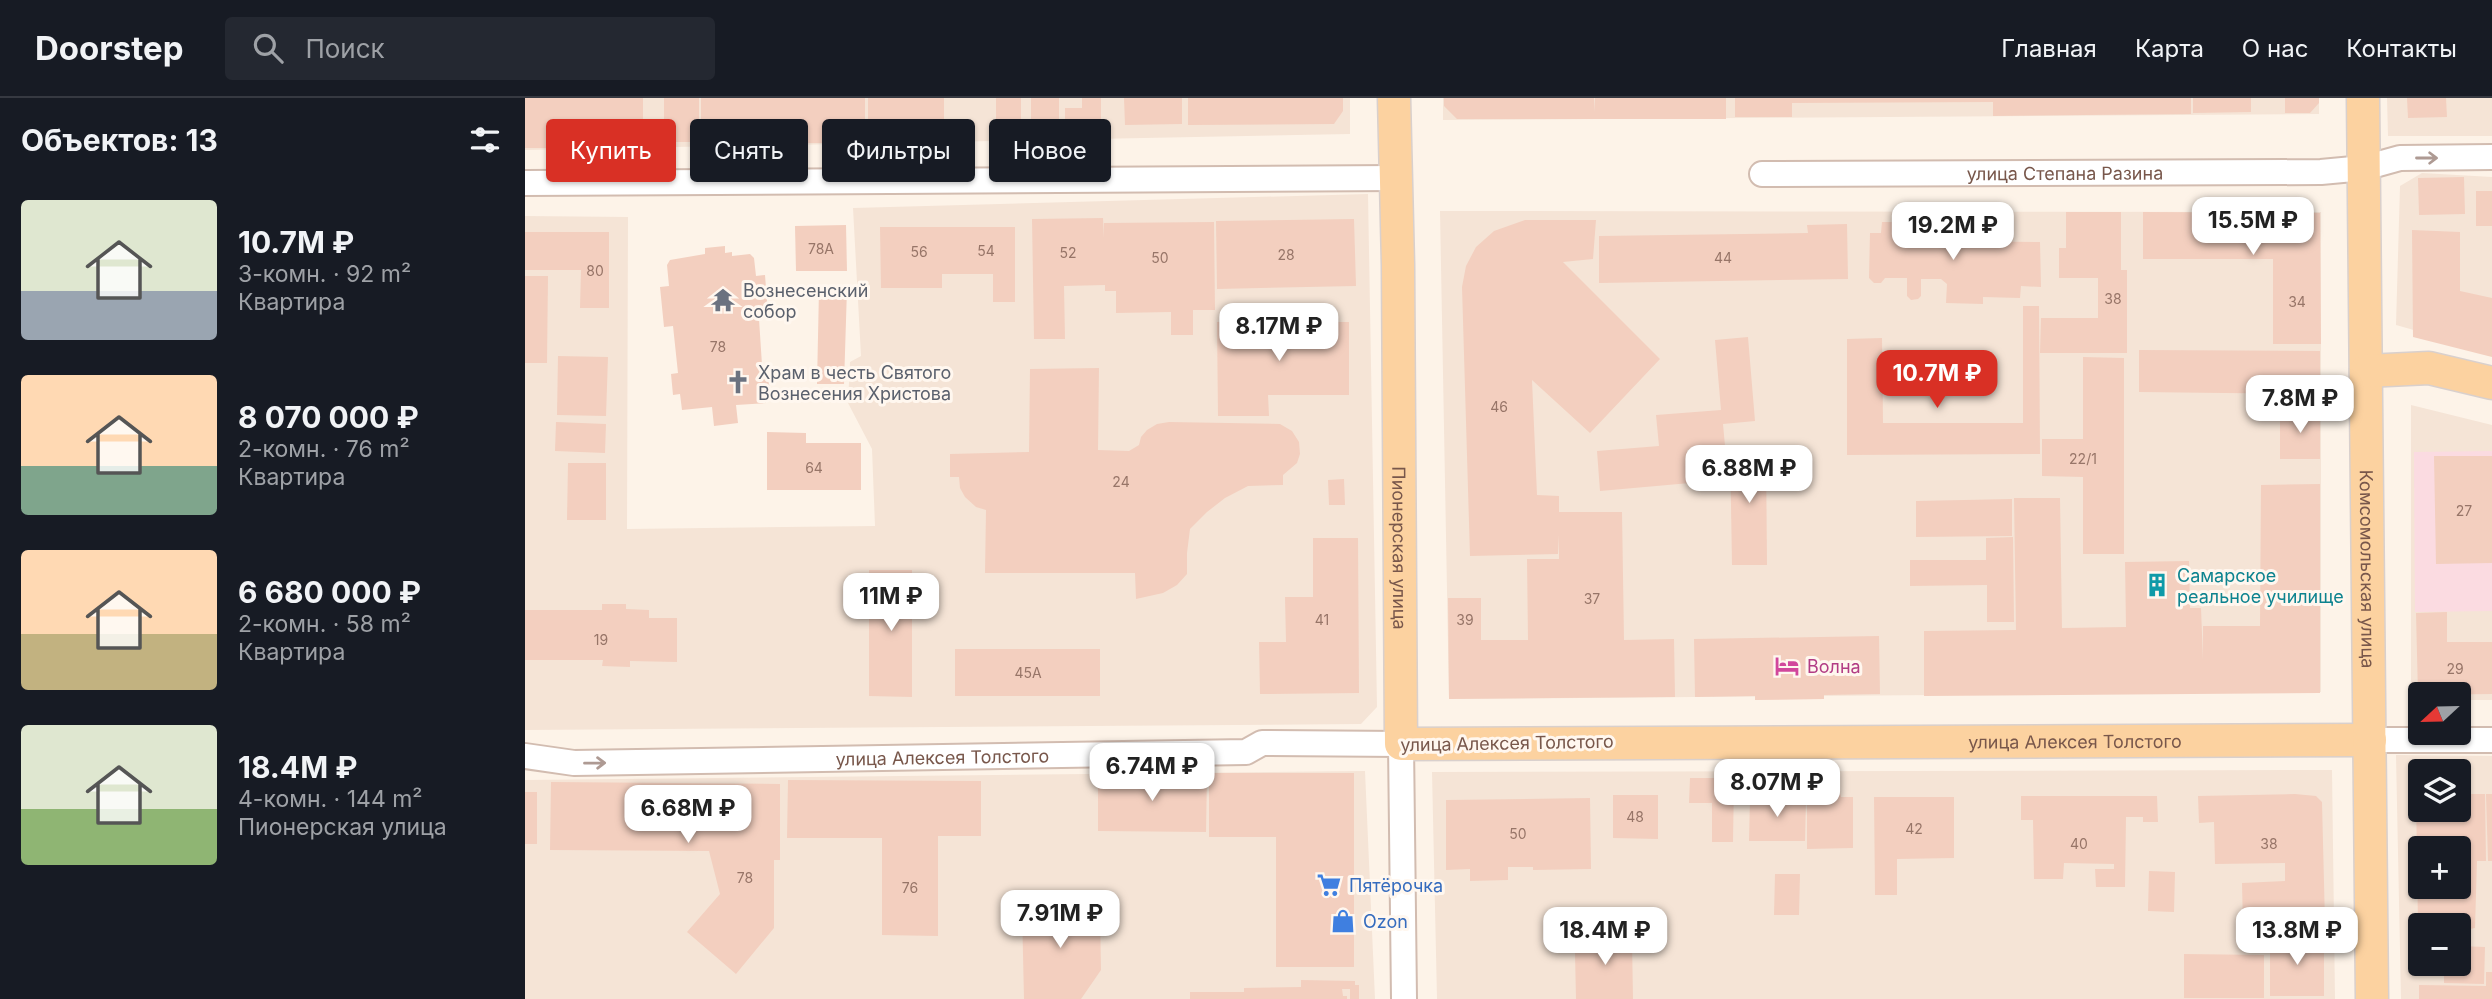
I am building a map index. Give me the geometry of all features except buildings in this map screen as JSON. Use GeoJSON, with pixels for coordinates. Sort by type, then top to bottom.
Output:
{"type":"FeatureCollection","features":[{"type":"Feature","properties":{"kind":"main road","name":"Пионерская улица"},"geometry":{"type":"LineString","coordinates":[[1394,98],[1401,744]]}},
{"type":"Feature","properties":{"kind":"main road","name":"Комсомольская улица"},"geometry":{"type":"LineString","coordinates":[[2363,98],[2372,999]]}},
{"type":"Feature","properties":{"kind":"main road"},"geometry":{"type":"LineString","coordinates":[[2366,371],[2429,368],[2492,383]]}},
{"type":"Feature","properties":{"kind":"main road","name":"улица Алексея Толстого"},"geometry":{"type":"LineString","coordinates":[[1401,744],[2370,740]]}},
{"type":"Feature","properties":{"kind":"street","name":"улица Степана Разина"},"geometry":{"type":"LineString","coordinates":[[1762,174],[2321,172],[2364,168],[2400,158],[2492,157]]}},
{"type":"Feature","properties":{"kind":"street"},"geometry":{"type":"LineString","coordinates":[[525,183],[1396,177]]}},
{"type":"Feature","properties":{"kind":"street","name":"улица Алексея Толстого"},"geometry":{"type":"LineString","coordinates":[[2370,740],[2492,740]]}},
{"type":"Feature","properties":{"kind":"street","name":"улица Алексея Толстого"},"geometry":{"type":"LineString","coordinates":[[526,756],[588,763],[1246,752],[1262,743],[1401,744]]}},
{"type":"Feature","properties":{"kind":"street","name":"Пионерская улица"},"geometry":{"type":"LineString","coordinates":[[1401,744],[1405,999]]}},
{"type":"Feature","properties":{"kind":"shaded area"},"geometry":{"type":"Polygon","coordinates":[[[525,98],[1350,98],[1350,134],[1111,139],[1111,119],[989,119],[989,141],[975,141],[975,119],[822,119],[822,144],[808,145],[808,119],[690,119],[690,147],[676,147],[676,119],[546,119],[546,150],[525,150],[525,98]]]}},
{"type":"Feature","properties":{"kind":"shaded area"},"geometry":{"type":"Polygon","coordinates":[[[1443,98],[2319,98],[2319,114],[1443,120],[1443,98]]]}},
{"type":"Feature","properties":{"kind":"shaded area"},"geometry":{"type":"Polygon","coordinates":[[[2387,98],[2492,98],[2492,136],[2388,136],[2387,98]]]}},
{"type":"Feature","properties":{"kind":"shaded area"},"geometry":{"type":"Polygon","coordinates":[[[2422,173],[2492,177],[2492,352],[2396,325],[2400,186],[2422,173]]]}},
{"type":"Feature","properties":{"kind":"shaded area"},"geometry":{"type":"Polygon","coordinates":[[[1368,194],[1377,707],[1361,724],[525,730],[525,216],[628,217],[627,529],[875,526],[872,449],[848,403],[850,362],[861,356],[853,208],[1368,194]]]}},
{"type":"Feature","properties":{"kind":"shaded area"},"geometry":{"type":"Polygon","coordinates":[[[1440,211],[2321,212],[2321,692],[1449,699],[1440,211]]]}},
{"type":"Feature","properties":{"kind":"shaded area"},"geometry":{"type":"Polygon","coordinates":[[[2411,405],[2492,425],[2492,700],[2471,700],[2471,682],[2411,682],[2411,405]]]}},
{"type":"Feature","properties":{"kind":"shaded area"},"geometry":{"type":"Polygon","coordinates":[[[2492,451],[2492,611],[2415,612],[2414,452],[2492,451]]]}},
{"type":"Feature","properties":{"kind":"shaded area"},"geometry":{"type":"Polygon","coordinates":[[[2396,755],[2492,756],[2492,999],[2401,999],[2396,755]]]}},
{"type":"Feature","properties":{"kind":"shaded area"},"geometry":{"type":"Polygon","coordinates":[[[2332,770],[2335,999],[1437,999],[1432,772],[2332,770]]]}},
{"type":"Feature","properties":{"kind":"shaded area"},"geometry":{"type":"Polygon","coordinates":[[[1365,771],[1375,999],[525,999],[525,780],[1365,771]]]}},
{"type":"Feature","properties":{"kind":"place","name":"Вознесенский собор"},"geometry":{"type":"Point","coordinates":[723,300]}},
{"type":"Feature","properties":{"kind":"place","name":"Храм в честь Святого Вознесения Христова"},"geometry":{"type":"Point","coordinates":[738,382]}},
{"type":"Feature","properties":{"kind":"place","name":"Самарское реальное училище"},"geometry":{"type":"Point","coordinates":[2157,585]}},
{"type":"Feature","properties":{"kind":"place","name":"Волна"},"geometry":{"type":"Point","coordinates":[1787,666]}},
{"type":"Feature","properties":{"kind":"place","name":"Пятёрочка"},"geometry":{"type":"Point","coordinates":[1329,885]}},
{"type":"Feature","properties":{"kind":"place","name":"Ozon"},"geometry":{"type":"Point","coordinates":[1343,921]}}]}
